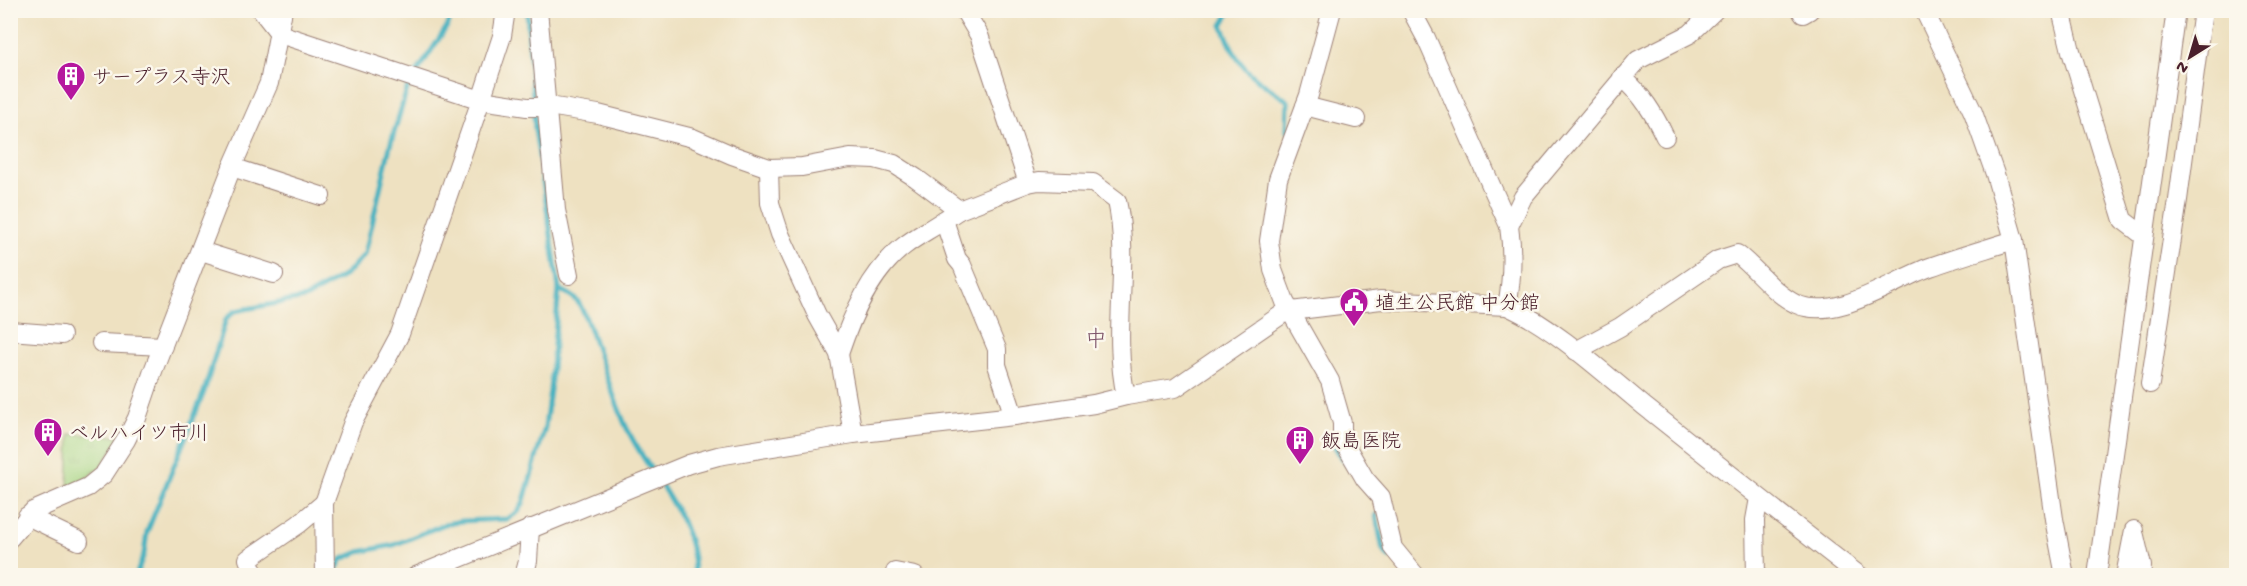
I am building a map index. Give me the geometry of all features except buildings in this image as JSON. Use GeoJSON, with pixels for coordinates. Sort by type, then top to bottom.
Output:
{"type":"FeatureCollection","features":[{"type":"Feature","properties":{"kind":"street"},"geometry":{"type":"LineString","coordinates":[[261,10],[279,33],[481,100],[598,114],[693,138],[769,168],[802,167],[850,158],[875,159],[894,164],[916,178],[952,215],[957,259],[962,265],[997,349],[997,365],[1014,416]]}},
{"type":"Feature","properties":{"kind":"street"},"geometry":{"type":"LineString","coordinates":[[10,538],[33,511],[88,487],[104,474],[126,440],[137,418],[232,167],[269,83],[283,10]]}},
{"type":"Feature","properties":{"kind":"street"},"geometry":{"type":"LineString","coordinates":[[325,576],[324,503],[353,422],[400,334],[502,36],[506,10]]}},
{"type":"Feature","properties":{"kind":"street"},"geometry":{"type":"LineString","coordinates":[[538,10],[539,107],[569,275]]}},
{"type":"Feature","properties":{"kind":"street"},"geometry":{"type":"LineString","coordinates":[[964,10],[979,35],[1028,183]]}},
{"type":"Feature","properties":{"kind":"street"},"geometry":{"type":"LineString","coordinates":[[1332,10],[1305,106],[1278,179],[1269,241],[1272,270],[1285,302],[1330,381],[1342,423],[1342,439],[1365,478],[1381,497],[1393,548],[1416,576]]}},
{"type":"Feature","properties":{"kind":"street"},"geometry":{"type":"LineString","coordinates":[[1411,10],[1426,38],[1509,226],[1510,288],[1507,306]]}},
{"type":"Feature","properties":{"kind":"street"},"geometry":{"type":"LineString","coordinates":[[1509,226],[1523,197],[1638,60],[1690,34],[1715,10]]}},
{"type":"Feature","properties":{"kind":"street"},"geometry":{"type":"LineString","coordinates":[[1801,10],[1803,14],[1810,10]]}},
{"type":"Feature","properties":{"kind":"street"},"geometry":{"type":"LineString","coordinates":[[1924,10],[1973,112],[1995,174],[2014,240],[2055,528],[2065,576]]}},
{"type":"Feature","properties":{"kind":"street"},"geometry":{"type":"LineString","coordinates":[[2061,10],[2080,83],[2123,220],[2144,236]]}},
{"type":"Feature","properties":{"kind":"street"},"geometry":{"type":"LineString","coordinates":[[2097,576],[2176,10]]}},
{"type":"Feature","properties":{"kind":"street"},"geometry":{"type":"LineString","coordinates":[[2150,384],[2178,200],[2203,10]]}},
{"type":"Feature","properties":{"kind":"street"},"geometry":{"type":"LineString","coordinates":[[1622,77],[1652,111],[1665,137]]}},
{"type":"Feature","properties":{"kind":"street"},"geometry":{"type":"LineString","coordinates":[[1305,106],[1356,119]]}},
{"type":"Feature","properties":{"kind":"street"},"geometry":{"type":"LineString","coordinates":[[232,167],[321,196]]}},
{"type":"Feature","properties":{"kind":"street"},"geometry":{"type":"LineString","coordinates":[[769,168],[770,203],[780,234],[839,354],[853,434]]}},
{"type":"Feature","properties":{"kind":"street"},"geometry":{"type":"LineString","coordinates":[[839,354],[866,291],[876,276],[905,245],[952,215],[1028,183],[1093,183],[1117,201],[1122,245],[1119,334],[1126,396]]}},
{"type":"Feature","properties":{"kind":"street"},"geometry":{"type":"LineString","coordinates":[[1576,351],[1620,327],[1718,260],[1737,254],[1754,267],[1781,294],[1798,305],[1817,309],[1850,302],[1929,267],[2014,240]]}},
{"type":"Feature","properties":{"kind":"street"},"geometry":{"type":"LineString","coordinates":[[201,251],[274,274]]}},
{"type":"Feature","properties":{"kind":"street"},"geometry":{"type":"LineString","coordinates":[[416,576],[689,464],[718,456],[853,434],[1014,416],[1094,404],[1175,388],[1284,313],[1381,300],[1507,306],[1522,313],[1576,351],[1860,576]]}},
{"type":"Feature","properties":{"kind":"street"},"geometry":{"type":"LineString","coordinates":[[10,331],[62,335]]}},
{"type":"Feature","properties":{"kind":"street"},"geometry":{"type":"LineString","coordinates":[[101,343],[163,346]]}},
{"type":"Feature","properties":{"kind":"street"},"geometry":{"type":"LineString","coordinates":[[1756,576],[1755,520],[1759,498]]}},
{"type":"Feature","properties":{"kind":"street"},"geometry":{"type":"LineString","coordinates":[[255,576],[248,559],[299,524],[324,503]]}},
{"type":"Feature","properties":{"kind":"street"},"geometry":{"type":"LineString","coordinates":[[27,516],[79,542]]}},
{"type":"Feature","properties":{"kind":"street"},"geometry":{"type":"LineString","coordinates":[[524,576],[528,561],[530,528]]}},
{"type":"Feature","properties":{"kind":"street"},"geometry":{"type":"LineString","coordinates":[[2125,576],[2134,530],[2142,566],[2141,576]]}},
{"type":"Feature","properties":{"kind":"street"},"geometry":{"type":"LineString","coordinates":[[895,572],[915,576]]}},
{"type":"Feature","properties":{"kind":"green space"},"geometry":{"type":"Polygon","coordinates":[[[70,434],[121,436],[94,473],[68,488],[70,434]]]}},
{"type":"Feature","properties":{"kind":"waterway"},"geometry":{"type":"LineString","coordinates":[[136,576],[144,554],[147,532],[204,392],[226,319],[235,311],[305,298],[345,275],[365,254],[390,146],[408,86],[448,25],[453,10]]}},
{"type":"Feature","properties":{"kind":"waterway"},"geometry":{"type":"LineString","coordinates":[[335,571],[342,559],[359,552],[394,545],[445,524],[507,519],[518,512],[523,504],[545,427],[559,289],[535,129],[527,10]]}},
{"type":"Feature","properties":{"kind":"waterway"},"geometry":{"type":"LineString","coordinates":[[1231,10],[1222,25],[1231,46],[1248,71],[1288,101],[1287,131]]}},
{"type":"Feature","properties":{"kind":"waterway"},"geometry":{"type":"LineString","coordinates":[[559,289],[572,296],[583,312],[633,441],[679,514],[692,554],[694,576]]}},
{"type":"Feature","properties":{"kind":"waterway"},"geometry":{"type":"LineString","coordinates":[[1332,439],[1337,452],[1347,464]]}},
{"type":"Feature","properties":{"kind":"waterway"},"geometry":{"type":"LineString","coordinates":[[1376,515],[1383,550],[1389,557]]}},
{"type":"Feature","properties":{"kind":"place","name":"サープラス寺沢"},"geometry":{"type":"Point","coordinates":[71,102]}},
{"type":"Feature","properties":{"kind":"place","name":"埴生公民館 中分館"},"geometry":{"type":"Point","coordinates":[1354,328]}},
{"type":"Feature","properties":{"kind":"place","name":"ベルハイツ市川"},"geometry":{"type":"Point","coordinates":[48,458]}},
{"type":"Feature","properties":{"kind":"place","name":"飯島医院"},"geometry":{"type":"Point","coordinates":[1300,466]}},
{"type":"Feature","properties":{"kind":"district","name":"中"},"geometry":{"type":"Point","coordinates":[1096,338]}}]}
